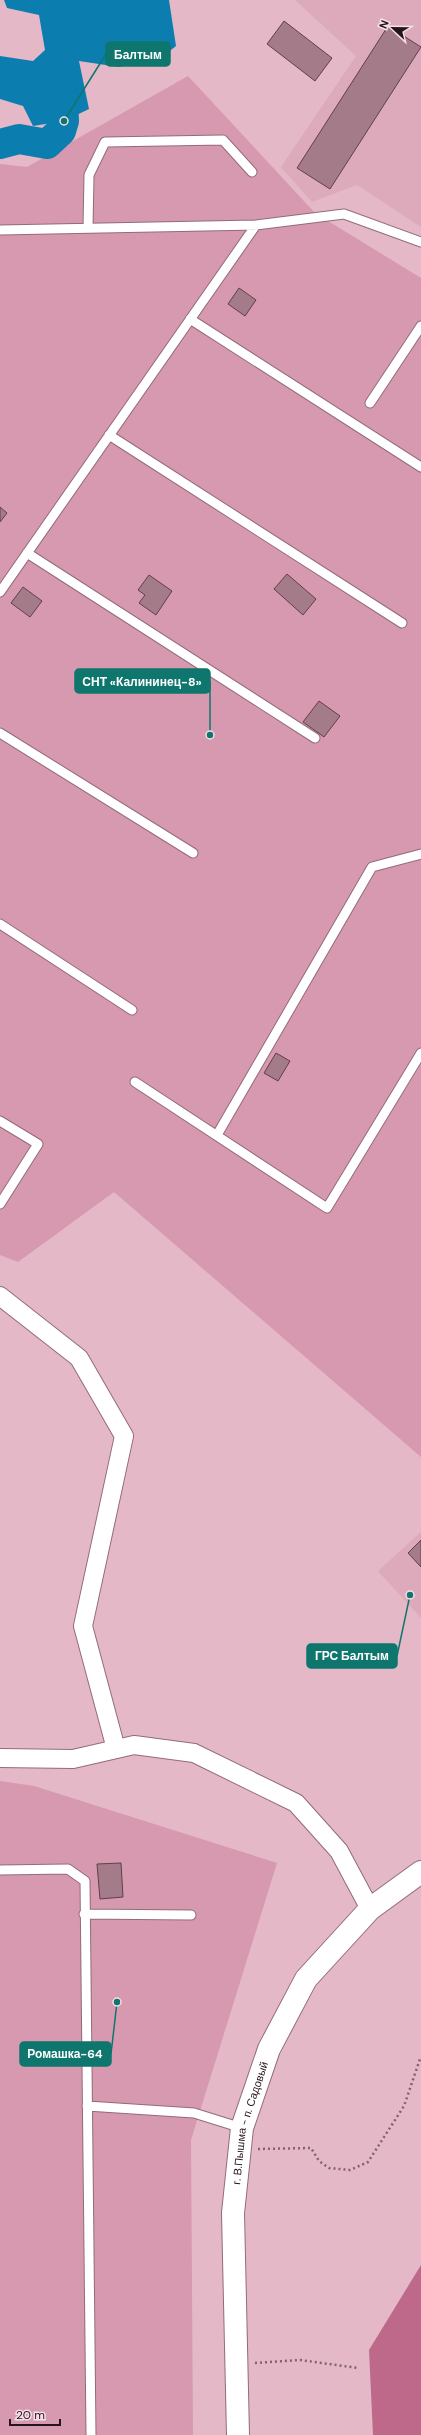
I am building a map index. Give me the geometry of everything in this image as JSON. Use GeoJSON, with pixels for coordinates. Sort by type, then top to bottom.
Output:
{"type":"FeatureCollection","features":[{"type":"Feature","properties":{"kind":"main road","name":"г. В.Пышма - п. Садовый"},"geometry":{"type":"LineString","coordinates":[[238,2435],[233,2213],[241,2138],[269,2049],[306,1979],[370,1909],[421,1872]]}},
{"type":"Feature","properties":{"kind":"street"},"geometry":{"type":"LineString","coordinates":[[0,1296],[80,1358],[124,1436],[83,1626],[116,1749]]}},
{"type":"Feature","properties":{"kind":"street"},"geometry":{"type":"LineString","coordinates":[[0,1758],[73,1759],[134,1745],[194,1753],[296,1803],[339,1851],[370,1909]]}},
{"type":"Feature","properties":{"kind":"lane"},"geometry":{"type":"LineString","coordinates":[[88,228],[89,175],[105,142],[223,140],[252,172]]}},
{"type":"Feature","properties":{"kind":"lane"},"geometry":{"type":"LineString","coordinates":[[1,231],[256,225],[344,214],[421,242]]}},
{"type":"Feature","properties":{"kind":"lane"},"geometry":{"type":"LineString","coordinates":[[0,592],[256,225]]}},
{"type":"Feature","properties":{"kind":"lane"},"geometry":{"type":"LineString","coordinates":[[190,319],[421,467]]}},
{"type":"Feature","properties":{"kind":"lane"},"geometry":{"type":"LineString","coordinates":[[370,403],[421,326]]}},
{"type":"Feature","properties":{"kind":"lane"},"geometry":{"type":"LineString","coordinates":[[110,435],[402,623]]}},
{"type":"Feature","properties":{"kind":"lane"},"geometry":{"type":"LineString","coordinates":[[27,553],[315,738]]}},
{"type":"Feature","properties":{"kind":"lane"},"geometry":{"type":"LineString","coordinates":[[0,733],[193,853]]}},
{"type":"Feature","properties":{"kind":"lane"},"geometry":{"type":"LineString","coordinates":[[217,1135],[372,867],[421,854]]}},
{"type":"Feature","properties":{"kind":"lane"},"geometry":{"type":"LineString","coordinates":[[0,924],[132,1010]]}},
{"type":"Feature","properties":{"kind":"lane"},"geometry":{"type":"LineString","coordinates":[[134,1082],[327,1208],[421,1052]]}},
{"type":"Feature","properties":{"kind":"lane"},"geometry":{"type":"LineString","coordinates":[[0,1121],[38,1144],[0,1204]]}},
{"type":"Feature","properties":{"kind":"lane"},"geometry":{"type":"LineString","coordinates":[[0,1870],[68,1869],[85,1881],[84,1914],[91,2435]]}},
{"type":"Feature","properties":{"kind":"lane"},"geometry":{"type":"LineString","coordinates":[[84,1914],[191,1915]]}},
{"type":"Feature","properties":{"kind":"lane"},"geometry":{"type":"LineString","coordinates":[[87,2106],[194,2113],[241,2138]]}},
{"type":"Feature","properties":{"kind":"path"},"geometry":{"type":"LineString","coordinates":[[241,2138],[310,2148],[319,2161],[329,2168],[350,2170],[368,2162],[404,2106],[420,2059]]}},
{"type":"Feature","properties":{"kind":"path"},"geometry":{"type":"LineString","coordinates":[[236,2364],[300,2360],[358,2368]]}},
{"type":"Feature","properties":{"kind":"shaded area"},"geometry":{"type":"Polygon","coordinates":[[[295,0],[421,0],[421,227],[357,185],[312,202],[281,167],[356,56],[295,0]]]}},
{"type":"Feature","properties":{"kind":"shaded area"},"geometry":{"type":"Polygon","coordinates":[[[188,76],[315,213],[421,278],[421,1457],[114,1192],[18,1262],[0,1255],[0,164],[27,167],[188,76]]]}},
{"type":"Feature","properties":{"kind":"shaded area"},"geometry":{"type":"Polygon","coordinates":[[[421,1532],[421,1618],[378,1571],[421,1532]]]}},
{"type":"Feature","properties":{"kind":"shaded area"},"geometry":{"type":"Polygon","coordinates":[[[0,1781],[34,1786],[277,1863],[191,2140],[193,2435],[0,2435],[0,1781]]]}},
{"type":"Feature","properties":{"kind":"shaded area"},"geometry":{"type":"Polygon","coordinates":[[[421,2265],[421,2435],[373,2435],[369,2350],[421,2265]]]}},
{"type":"Feature","properties":{"kind":"water"},"geometry":{"type":"Polygon","coordinates":[[[4,0],[169,0],[176,46],[162,57],[119,67],[79,61],[89,109],[64,121],[33,126],[23,106],[0,99],[0,56],[33,61],[45,50],[39,15],[7,8],[4,0]]]}},
{"type":"Feature","properties":{"kind":"building"},"geometry":{"type":"Polygon","coordinates":[[[284,21],[332,58],[315,81],[267,44],[284,21]]]}},
{"type":"Feature","properties":{"kind":"building"},"geometry":{"type":"Polygon","coordinates":[[[388,26],[421,47],[330,189],[297,168],[388,26]]]}},
{"type":"Feature","properties":{"kind":"building"},"geometry":{"type":"Polygon","coordinates":[[[239,288],[256,300],[245,316],[228,304],[239,288]]]}},
{"type":"Feature","properties":{"kind":"building"},"geometry":{"type":"Polygon","coordinates":[[[0,507],[7,513],[0,522],[0,507]]]}},
{"type":"Feature","properties":{"kind":"building"},"geometry":{"type":"Polygon","coordinates":[[[287,574],[316,599],[303,615],[274,589],[287,574]]]}},
{"type":"Feature","properties":{"kind":"building"},"geometry":{"type":"Polygon","coordinates":[[[149,575],[172,591],[156,615],[139,603],[145,595],[138,590],[149,575]]]}},
{"type":"Feature","properties":{"kind":"building"},"geometry":{"type":"Polygon","coordinates":[[[23,587],[42,601],[30,617],[11,603],[23,587]]]}},
{"type":"Feature","properties":{"kind":"building"},"geometry":{"type":"Polygon","coordinates":[[[319,701],[340,716],[324,737],[303,722],[319,701]]]}},
{"type":"Feature","properties":{"kind":"building"},"geometry":{"type":"Polygon","coordinates":[[[276,1053],[290,1061],[278,1081],[264,1073],[276,1053]]]}},
{"type":"Feature","properties":{"kind":"building"},"geometry":{"type":"Polygon","coordinates":[[[421,1540],[421,1567],[408,1553],[421,1540]]]}},
{"type":"Feature","properties":{"kind":"building"},"geometry":{"type":"Polygon","coordinates":[[[121,1863],[123,1897],[100,1899],[97,1864],[121,1863]]]}},
{"type":"Feature","properties":{"kind":"waterway"},"geometry":{"type":"LineString","coordinates":[[0,144],[19,139],[47,144],[61,131],[64,121],[58,0]]}},
{"type":"Feature","properties":{"kind":"place","name":"Балтым"},"geometry":{"type":"Point","coordinates":[64,121]}},
{"type":"Feature","properties":{"kind":"place","name":"СНТ «Калининец-8»"},"geometry":{"type":"Point","coordinates":[210,735]}},
{"type":"Feature","properties":{"kind":"place","name":"ГРС Балтым"},"geometry":{"type":"Point","coordinates":[410,1595]}},
{"type":"Feature","properties":{"kind":"place","name":"Ромашка-64"},"geometry":{"type":"Point","coordinates":[117,2002]}}]}
